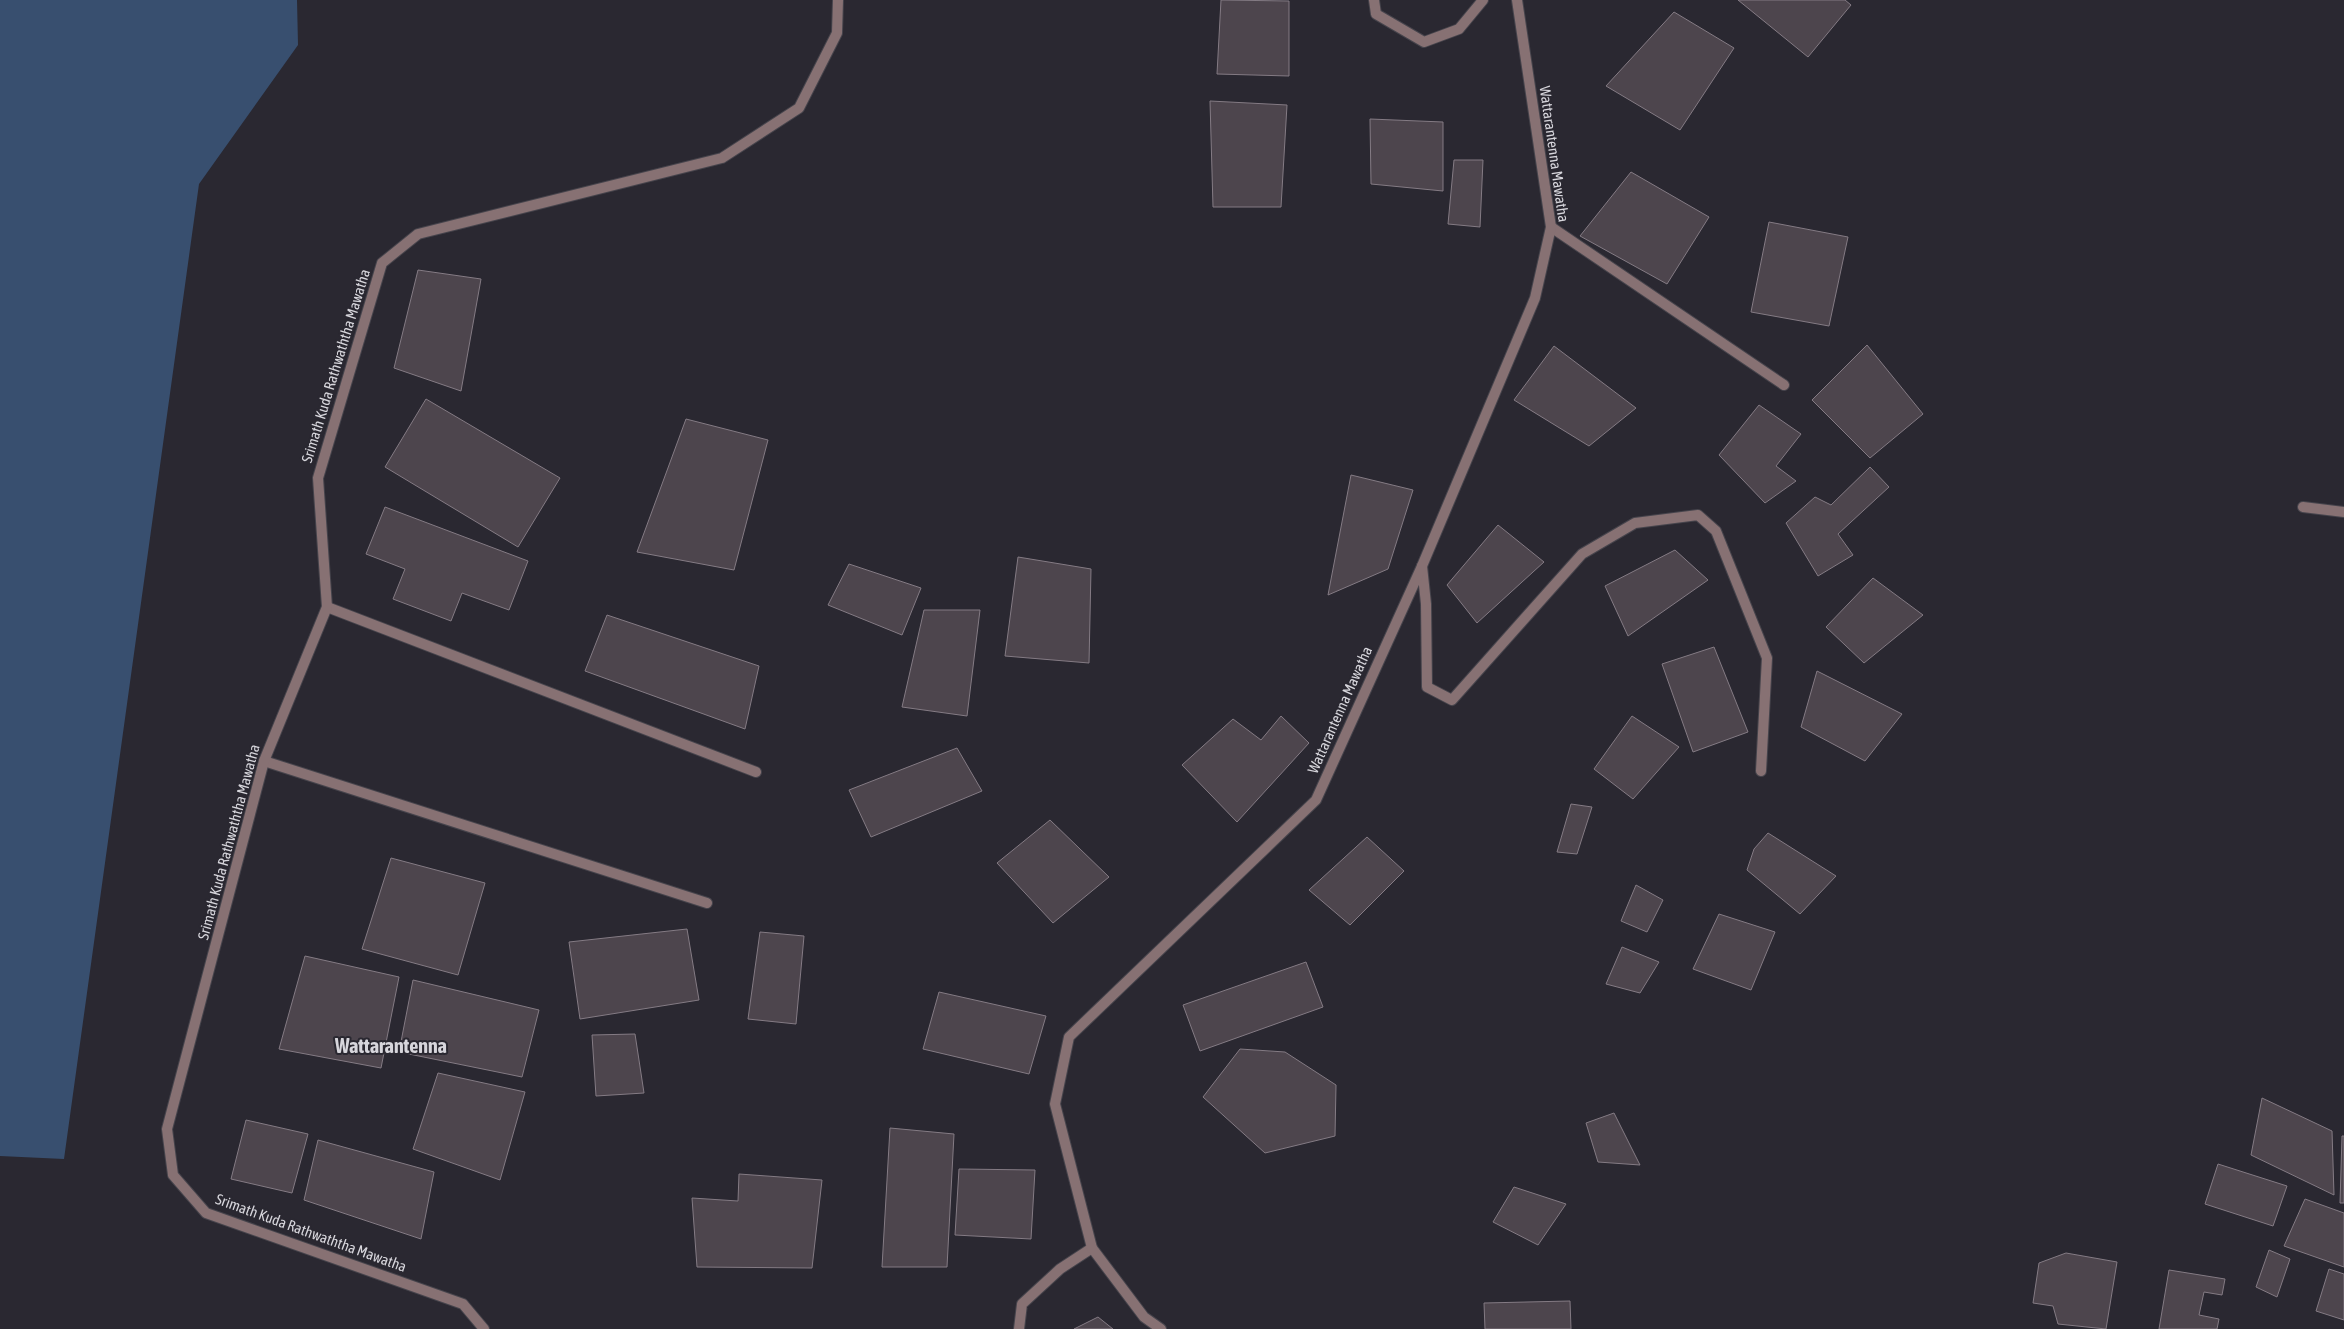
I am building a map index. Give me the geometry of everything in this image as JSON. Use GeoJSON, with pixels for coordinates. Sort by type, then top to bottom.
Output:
{"type":"FeatureCollection","features":[{"type":"Feature","properties":{"kind":"street","name":"Srimath Kuda Rathwaththa Mawatha"},"geometry":{"type":"LineString","coordinates":[[484,1329],[463,1304],[206,1213],[173,1175],[167,1129],[264,762],[327,607],[318,478],[382,263],[418,234],[722,158],[800,108],[837,32],[838,0]]}},
{"type":"Feature","properties":{"kind":"street"},"geometry":{"type":"LineString","coordinates":[[1374,0],[1376,14],[1424,42],[1459,30],[1483,0]]}},
{"type":"Feature","properties":{"kind":"street","name":"Wattarantenna Mawatha"},"geometry":{"type":"LineString","coordinates":[[1161,1329],[1144,1317],[1092,1248],[1055,1104],[1069,1037],[1316,800],[1422,566],[1535,298],[1551,226],[1517,0]]}},
{"type":"Feature","properties":{"kind":"street"},"geometry":{"type":"LineString","coordinates":[[1551,226],[1784,384]]}},
{"type":"Feature","properties":{"kind":"street"},"geometry":{"type":"LineString","coordinates":[[2303,506],[2344,512]]}},
{"type":"Feature","properties":{"kind":"street"},"geometry":{"type":"LineString","coordinates":[[1422,566],[1426,604],[1427,687],[1452,700],[1582,554],[1635,523],[1698,515],[1716,531],[1767,658],[1761,771]]}},
{"type":"Feature","properties":{"kind":"street"},"geometry":{"type":"LineString","coordinates":[[327,607],[756,772]]}},
{"type":"Feature","properties":{"kind":"street"},"geometry":{"type":"LineString","coordinates":[[264,762],[707,903]]}},
{"type":"Feature","properties":{"kind":"street"},"geometry":{"type":"LineString","coordinates":[[1019,1329],[1022,1304],[1060,1269],[1092,1248]]}},
{"type":"Feature","properties":{"kind":"water"},"geometry":{"type":"Polygon","coordinates":[[[0,0],[297,0],[298,45],[199,184],[64,1159],[0,1156],[0,0]]]}},
{"type":"Feature","properties":{"kind":"building"},"geometry":{"type":"Polygon","coordinates":[[[1221,0],[1289,1],[1289,76],[1217,74],[1221,0]]]}},
{"type":"Feature","properties":{"kind":"building"},"geometry":{"type":"Polygon","coordinates":[[[1738,0],[1845,0],[1851,5],[1808,57],[1738,0]]]}},
{"type":"Feature","properties":{"kind":"building"},"geometry":{"type":"Polygon","coordinates":[[[1674,12],[1734,48],[1680,130],[1606,86],[1674,12]]]}},
{"type":"Feature","properties":{"kind":"building"},"geometry":{"type":"Polygon","coordinates":[[[1210,101],[1287,105],[1281,207],[1213,207],[1210,101]]]}},
{"type":"Feature","properties":{"kind":"building"},"geometry":{"type":"Polygon","coordinates":[[[1370,119],[1443,122],[1443,191],[1371,184],[1370,119]]]}},
{"type":"Feature","properties":{"kind":"building"},"geometry":{"type":"Polygon","coordinates":[[[1454,160],[1483,160],[1480,227],[1448,224],[1454,160]]]}},
{"type":"Feature","properties":{"kind":"building"},"geometry":{"type":"Polygon","coordinates":[[[1631,172],[1709,217],[1667,284],[1580,236],[1631,172]]]}},
{"type":"Feature","properties":{"kind":"building"},"geometry":{"type":"Polygon","coordinates":[[[1769,222],[1848,237],[1829,326],[1751,312],[1769,222]]]}},
{"type":"Feature","properties":{"kind":"building"},"geometry":{"type":"Polygon","coordinates":[[[418,270],[481,279],[461,391],[394,368],[418,270]]]}},
{"type":"Feature","properties":{"kind":"building"},"geometry":{"type":"Polygon","coordinates":[[[1867,345],[1923,414],[1870,458],[1812,400],[1867,345]]]}},
{"type":"Feature","properties":{"kind":"building"},"geometry":{"type":"Polygon","coordinates":[[[1554,346],[1636,408],[1589,446],[1514,400],[1554,346]]]}},
{"type":"Feature","properties":{"kind":"building"},"geometry":{"type":"Polygon","coordinates":[[[426,399],[560,478],[518,547],[385,467],[426,399]]]}},
{"type":"Feature","properties":{"kind":"building"},"geometry":{"type":"Polygon","coordinates":[[[1759,405],[1801,434],[1776,466],[1796,481],[1765,503],[1719,455],[1759,405]]]}},
{"type":"Feature","properties":{"kind":"building"},"geometry":{"type":"Polygon","coordinates":[[[686,419],[768,440],[734,570],[637,552],[686,419]]]}},
{"type":"Feature","properties":{"kind":"building"},"geometry":{"type":"Polygon","coordinates":[[[1870,467],[1889,487],[1838,534],[1853,555],[1818,576],[1786,523],[1815,497],[1831,505],[1870,467]]]}},
{"type":"Feature","properties":{"kind":"building"},"geometry":{"type":"Polygon","coordinates":[[[1351,475],[1413,490],[1388,569],[1328,595],[1351,475]]]}},
{"type":"Feature","properties":{"kind":"building"},"geometry":{"type":"Polygon","coordinates":[[[385,507],[528,561],[509,610],[462,593],[451,621],[393,599],[405,569],[366,554],[385,507]]]}},
{"type":"Feature","properties":{"kind":"building"},"geometry":{"type":"Polygon","coordinates":[[[1498,525],[1544,562],[1477,623],[1447,585],[1498,525]]]}},
{"type":"Feature","properties":{"kind":"building"},"geometry":{"type":"Polygon","coordinates":[[[1675,550],[1708,580],[1628,636],[1605,586],[1675,550]]]}},
{"type":"Feature","properties":{"kind":"building"},"geometry":{"type":"Polygon","coordinates":[[[1018,557],[1091,569],[1089,663],[1005,656],[1018,557]]]}},
{"type":"Feature","properties":{"kind":"building"},"geometry":{"type":"Polygon","coordinates":[[[849,564],[921,588],[902,635],[828,605],[849,564]]]}},
{"type":"Feature","properties":{"kind":"building"},"geometry":{"type":"Polygon","coordinates":[[[1873,578],[1923,615],[1864,663],[1826,627],[1873,578]]]}},
{"type":"Feature","properties":{"kind":"building"},"geometry":{"type":"Polygon","coordinates":[[[924,610],[980,610],[967,716],[902,707],[924,610]]]}},
{"type":"Feature","properties":{"kind":"building"},"geometry":{"type":"Polygon","coordinates":[[[607,615],[759,666],[745,729],[585,671],[607,615]]]}},
{"type":"Feature","properties":{"kind":"building"},"geometry":{"type":"Polygon","coordinates":[[[1714,647],[1748,732],[1693,752],[1662,664],[1714,647]]]}},
{"type":"Feature","properties":{"kind":"building"},"geometry":{"type":"Polygon","coordinates":[[[1817,671],[1902,714],[1865,761],[1801,727],[1817,671]]]}},
{"type":"Feature","properties":{"kind":"building"},"geometry":{"type":"Polygon","coordinates":[[[1281,716],[1309,743],[1237,822],[1182,765],[1233,719],[1261,740],[1281,716]]]}},
{"type":"Feature","properties":{"kind":"building"},"geometry":{"type":"Polygon","coordinates":[[[1632,716],[1679,747],[1633,799],[1594,769],[1632,716]]]}},
{"type":"Feature","properties":{"kind":"building"},"geometry":{"type":"Polygon","coordinates":[[[957,748],[982,791],[871,837],[849,790],[957,748]]]}},
{"type":"Feature","properties":{"kind":"building"},"geometry":{"type":"Polygon","coordinates":[[[1571,804],[1592,807],[1577,854],[1557,852],[1571,804]]]}},
{"type":"Feature","properties":{"kind":"building"},"geometry":{"type":"Polygon","coordinates":[[[1050,820],[1109,877],[1053,923],[997,863],[1050,820]]]}},
{"type":"Feature","properties":{"kind":"building"},"geometry":{"type":"Polygon","coordinates":[[[1768,833],[1836,876],[1800,914],[1747,870],[1754,849],[1768,833]]]}},
{"type":"Feature","properties":{"kind":"building"},"geometry":{"type":"Polygon","coordinates":[[[1367,837],[1404,871],[1350,925],[1309,890],[1367,837]]]}},
{"type":"Feature","properties":{"kind":"building"},"geometry":{"type":"Polygon","coordinates":[[[391,858],[485,883],[458,975],[362,949],[391,858]]]}},
{"type":"Feature","properties":{"kind":"building"},"geometry":{"type":"Polygon","coordinates":[[[1636,885],[1663,900],[1647,932],[1621,921],[1636,885]]]}},
{"type":"Feature","properties":{"kind":"building"},"geometry":{"type":"Polygon","coordinates":[[[1719,914],[1775,932],[1751,990],[1693,969],[1719,914]]]}},
{"type":"Feature","properties":{"kind":"building"},"geometry":{"type":"Polygon","coordinates":[[[687,929],[699,1000],[580,1019],[569,942],[687,929]]]}},
{"type":"Feature","properties":{"kind":"building"},"geometry":{"type":"Polygon","coordinates":[[[760,932],[804,936],[796,1024],[748,1019],[760,932]]]}},
{"type":"Feature","properties":{"kind":"building"},"geometry":{"type":"Polygon","coordinates":[[[1622,947],[1659,962],[1640,993],[1606,984],[1622,947]]]}},
{"type":"Feature","properties":{"kind":"building"},"geometry":{"type":"Polygon","coordinates":[[[305,956],[399,977],[381,1068],[279,1049],[305,956]]]}},
{"type":"Feature","properties":{"kind":"building"},"geometry":{"type":"Polygon","coordinates":[[[1306,962],[1323,1007],[1200,1051],[1183,1005],[1306,962]]]}},
{"type":"Feature","properties":{"kind":"building"},"geometry":{"type":"Polygon","coordinates":[[[413,980],[539,1010],[522,1077],[399,1052],[413,980]]]}},
{"type":"Feature","properties":{"kind":"building"},"geometry":{"type":"Polygon","coordinates":[[[939,992],[1046,1016],[1029,1074],[923,1049],[939,992]]]}},
{"type":"Feature","properties":{"kind":"building"},"geometry":{"type":"Polygon","coordinates":[[[635,1034],[644,1093],[596,1096],[592,1035],[635,1034]]]}},
{"type":"Feature","properties":{"kind":"building"},"geometry":{"type":"Polygon","coordinates":[[[1240,1049],[1285,1052],[1336,1085],[1335,1136],[1265,1153],[1203,1097],[1240,1049]]]}},
{"type":"Feature","properties":{"kind":"building"},"geometry":{"type":"Polygon","coordinates":[[[438,1073],[525,1092],[500,1180],[413,1149],[438,1073]]]}},
{"type":"Feature","properties":{"kind":"building"},"geometry":{"type":"Polygon","coordinates":[[[2262,1098],[2332,1131],[2334,1195],[2251,1155],[2262,1098]]]}},
{"type":"Feature","properties":{"kind":"building"},"geometry":{"type":"Polygon","coordinates":[[[1614,1113],[1640,1165],[1598,1162],[1586,1123],[1614,1113]]]}},
{"type":"Feature","properties":{"kind":"building"},"geometry":{"type":"Polygon","coordinates":[[[246,1120],[308,1134],[292,1193],[231,1179],[246,1120]]]}},
{"type":"Feature","properties":{"kind":"building"},"geometry":{"type":"Polygon","coordinates":[[[890,1128],[954,1134],[947,1267],[882,1267],[890,1128]]]}},
{"type":"Feature","properties":{"kind":"building"},"geometry":{"type":"Polygon","coordinates":[[[2342,1136],[2344,1136],[2344,1203],[2340,1203],[2342,1136]]]}},
{"type":"Feature","properties":{"kind":"building"},"geometry":{"type":"Polygon","coordinates":[[[318,1140],[434,1172],[421,1239],[304,1200],[318,1140]]]}},
{"type":"Feature","properties":{"kind":"building"},"geometry":{"type":"Polygon","coordinates":[[[2218,1164],[2287,1186],[2273,1226],[2205,1204],[2218,1164]]]}},
{"type":"Feature","properties":{"kind":"building"},"geometry":{"type":"Polygon","coordinates":[[[959,1169],[1035,1170],[1031,1239],[955,1235],[959,1169]]]}},
{"type":"Feature","properties":{"kind":"building"},"geometry":{"type":"Polygon","coordinates":[[[739,1174],[822,1180],[812,1268],[697,1267],[692,1198],[738,1201],[739,1174]]]}},
{"type":"Feature","properties":{"kind":"building"},"geometry":{"type":"Polygon","coordinates":[[[1514,1187],[1566,1204],[1538,1245],[1493,1222],[1514,1187]]]}},
{"type":"Feature","properties":{"kind":"building"},"geometry":{"type":"Polygon","coordinates":[[[2305,1199],[2344,1213],[2344,1267],[2284,1246],[2305,1199]]]}},
{"type":"Feature","properties":{"kind":"building"},"geometry":{"type":"Polygon","coordinates":[[[2269,1250],[2290,1259],[2277,1297],[2256,1287],[2269,1250]]]}},
{"type":"Feature","properties":{"kind":"building"},"geometry":{"type":"Polygon","coordinates":[[[2066,1253],[2117,1262],[2106,1329],[2058,1324],[2053,1306],[2033,1303],[2039,1263],[2066,1253]]]}},
{"type":"Feature","properties":{"kind":"building"},"geometry":{"type":"Polygon","coordinates":[[[2329,1269],[2344,1274],[2344,1320],[2316,1311],[2329,1269]]]}},
{"type":"Feature","properties":{"kind":"building"},"geometry":{"type":"Polygon","coordinates":[[[2169,1270],[2225,1279],[2222,1295],[2204,1292],[2199,1315],[2219,1319],[2217,1329],[2159,1329],[2169,1270]]]}},
{"type":"Feature","properties":{"kind":"building"},"geometry":{"type":"Polygon","coordinates":[[[1570,1301],[1571,1329],[1485,1329],[1484,1303],[1570,1301]]]}},
{"type":"Feature","properties":{"kind":"building"},"geometry":{"type":"Polygon","coordinates":[[[1098,1317],[1113,1329],[1074,1329],[1098,1317]]]}},
{"type":"Feature","properties":{"kind":"district","name":"Wattarantenna"},"geometry":{"type":"Point","coordinates":[391,1046]}}]}
